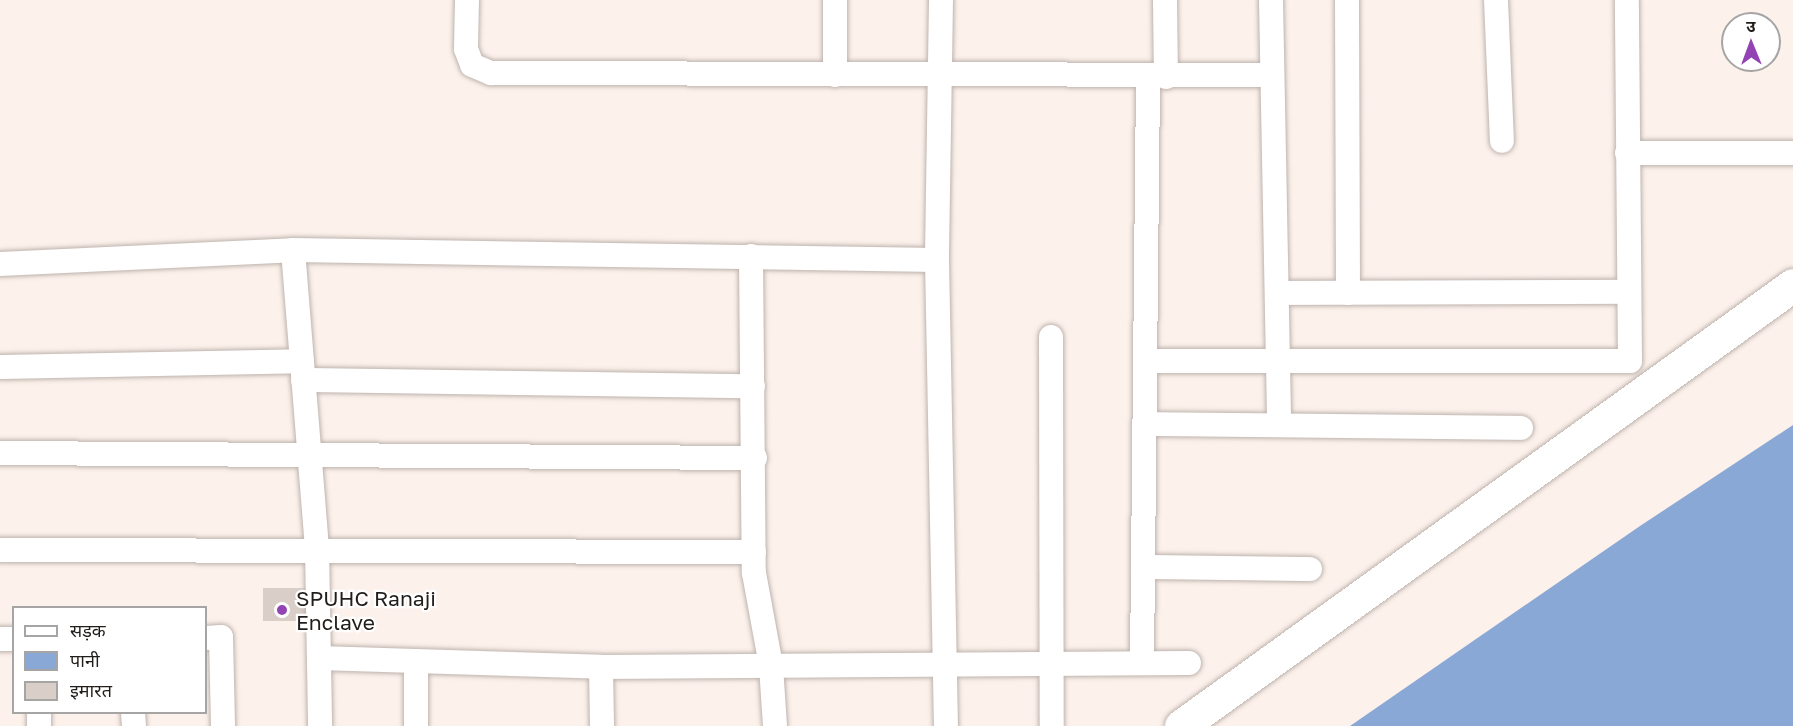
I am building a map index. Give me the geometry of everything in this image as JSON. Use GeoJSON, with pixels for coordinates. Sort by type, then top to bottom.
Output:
{"type":"FeatureCollection","features":[{"type":"Feature","properties":{"kind":"street"},"geometry":{"type":"LineString","coordinates":[[467,0],[469,57],[472,65],[491,73],[1157,77],[1269,75]]}},
{"type":"Feature","properties":{"kind":"street"},"geometry":{"type":"LineString","coordinates":[[835,0],[835,75]]}},
{"type":"Feature","properties":{"kind":"street"},"geometry":{"type":"LineString","coordinates":[[941,0],[938,76],[937,260],[946,726]]}},
{"type":"Feature","properties":{"kind":"street"},"geometry":{"type":"LineString","coordinates":[[1142,663],[1146,361],[1157,77],[1165,0]]}},
{"type":"Feature","properties":{"kind":"street"},"geometry":{"type":"LineString","coordinates":[[1271,0],[1269,75],[1279,358],[1279,423]]}},
{"type":"Feature","properties":{"kind":"street"},"geometry":{"type":"LineString","coordinates":[[1347,0],[1348,293]]}},
{"type":"Feature","properties":{"kind":"street"},"geometry":{"type":"LineString","coordinates":[[1496,0],[1502,141]]}},
{"type":"Feature","properties":{"kind":"street"},"geometry":{"type":"LineString","coordinates":[[1146,361],[1279,358],[1630,361],[1627,292],[1627,0]]}},
{"type":"Feature","properties":{"kind":"street"},"geometry":{"type":"LineString","coordinates":[[1627,153],[1793,153]]}},
{"type":"Feature","properties":{"kind":"street"},"geometry":{"type":"LineString","coordinates":[[0,264],[293,250],[937,260]]}},
{"type":"Feature","properties":{"kind":"street"},"geometry":{"type":"LineString","coordinates":[[293,250],[317,548],[320,726]]}},
{"type":"Feature","properties":{"kind":"street"},"geometry":{"type":"LineString","coordinates":[[751,256],[754,552],[771,666],[775,726]]}},
{"type":"Feature","properties":{"kind":"street"},"geometry":{"type":"LineString","coordinates":[[1181,726],[1793,285]]}},
{"type":"Feature","properties":{"kind":"street"},"geometry":{"type":"LineString","coordinates":[[1277,293],[1627,292]]}},
{"type":"Feature","properties":{"kind":"street"},"geometry":{"type":"LineString","coordinates":[[1051,337],[1052,726]]}},
{"type":"Feature","properties":{"kind":"street"},"geometry":{"type":"LineString","coordinates":[[0,367],[303,371],[753,386]]}},
{"type":"Feature","properties":{"kind":"street"},"geometry":{"type":"LineString","coordinates":[[1146,424],[1279,423],[1521,428]]}},
{"type":"Feature","properties":{"kind":"street"},"geometry":{"type":"LineString","coordinates":[[0,453],[754,458]]}},
{"type":"Feature","properties":{"kind":"street"},"geometry":{"type":"LineString","coordinates":[[0,550],[317,548],[754,552]]}},
{"type":"Feature","properties":{"kind":"street"},"geometry":{"type":"LineString","coordinates":[[1143,567],[1310,569]]}},
{"type":"Feature","properties":{"kind":"street"},"geometry":{"type":"LineString","coordinates":[[207,638],[221,638],[223,726]]}},
{"type":"Feature","properties":{"kind":"street"},"geometry":{"type":"LineString","coordinates":[[319,658],[602,667],[944,665],[1052,668],[1190,663]]}},
{"type":"Feature","properties":{"kind":"street"},"geometry":{"type":"LineString","coordinates":[[416,661],[416,726]]}},
{"type":"Feature","properties":{"kind":"street"},"geometry":{"type":"LineString","coordinates":[[602,667],[602,726]]}},
{"type":"Feature","properties":{"kind":"water"},"geometry":{"type":"Polygon","coordinates":[[[1793,425],[1793,726],[1350,726],[1640,526],[1793,425]]]}},
{"type":"Feature","properties":{"kind":"building"},"geometry":{"type":"Polygon","coordinates":[[[263,588],[315,588],[315,621],[263,621],[263,588]]]}},
{"type":"Feature","properties":{"kind":"place","name":"SPUHC Ranaji Enclave"},"geometry":{"type":"Point","coordinates":[282,610]}}]}
